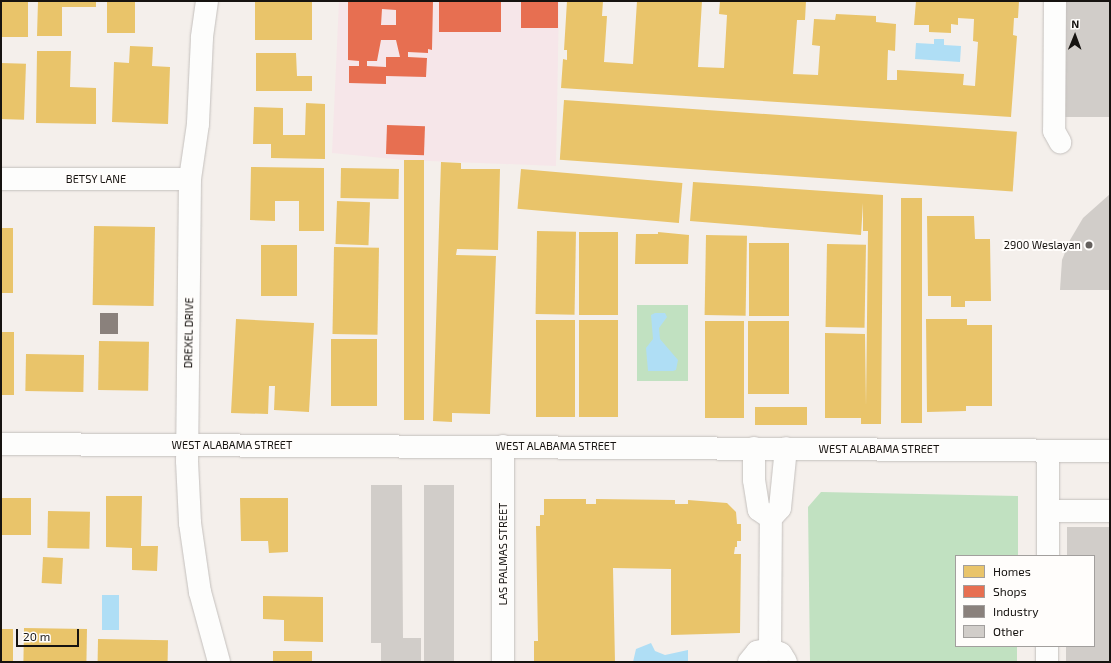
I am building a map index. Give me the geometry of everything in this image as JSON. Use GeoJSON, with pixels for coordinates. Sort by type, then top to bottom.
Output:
{"type":"FeatureCollection","features":[{"type":"Feature","properties":{"kind":"street","name":"DREXEL DRIVE"},"geometry":{"type":"LineString","coordinates":[[207,1],[202,38],[198,124],[190,179],[187,445],[190,523],[200,592],[219,662]]}},
{"type":"Feature","properties":{"kind":"street"},"geometry":{"type":"LineString","coordinates":[[1055,1],[1054,131],[1060,142]]}},
{"type":"Feature","properties":{"kind":"street","name":"BETSY LANE"},"geometry":{"type":"LineString","coordinates":[[1,179],[190,179]]}},
{"type":"Feature","properties":{"kind":"street","name":"WEST ALABAMA STREET"},"geometry":{"type":"LineString","coordinates":[[1,444],[1110,451]]}},
{"type":"Feature","properties":{"kind":"street","name":"LAS PALMAS STREET"},"geometry":{"type":"LineString","coordinates":[[503,446],[503,662]]}},
{"type":"Feature","properties":{"kind":"street"},"geometry":{"type":"LineString","coordinates":[[754,448],[754,480],[760,510],[771,518]]}},
{"type":"Feature","properties":{"kind":"street"},"geometry":{"type":"LineString","coordinates":[[749,662],[757,652],[778,656],[771,518],[780,508],[786,448]]}},
{"type":"Feature","properties":{"kind":"street"},"geometry":{"type":"LineString","coordinates":[[1048,451],[1048,555]]}},
{"type":"Feature","properties":{"kind":"street"},"geometry":{"type":"LineString","coordinates":[[1048,510],[1110,511]]}},
{"type":"Feature","properties":{"kind":"street"},"geometry":{"type":"LineString","coordinates":[[1046,662],[1047,647]]}},
{"type":"Feature","properties":{"kind":"shaded area"},"geometry":{"type":"Polygon","coordinates":[[[339,1],[559,1],[556,166],[404,160],[332,153],[339,1]]]}},
{"type":"Feature","properties":{"kind":"green space"},"geometry":{"type":"Polygon","coordinates":[[[637,305],[688,305],[688,381],[637,381],[637,305]]]}},
{"type":"Feature","properties":{"kind":"green space"},"geometry":{"type":"Polygon","coordinates":[[[821,492],[1018,496],[1018,555],[955,555],[955,647],[1017,647],[1017,662],[810,662],[808,507],[821,492]]]}},
{"type":"Feature","properties":{"kind":"water"},"geometry":{"type":"Polygon","coordinates":[[[934,39],[944,39],[944,45],[961,46],[960,62],[915,59],[916,43],[934,44],[934,39]]]}},
{"type":"Feature","properties":{"kind":"water"},"geometry":{"type":"Polygon","coordinates":[[[655,313],[665,313],[667,317],[659,328],[660,339],[678,360],[676,370],[648,371],[646,348],[653,339],[651,315],[655,313]]]}},
{"type":"Feature","properties":{"kind":"water"},"geometry":{"type":"Polygon","coordinates":[[[102,595],[119,595],[119,630],[102,630],[102,595]]]}},
{"type":"Feature","properties":{"kind":"water"},"geometry":{"type":"Polygon","coordinates":[[[651,643],[655,651],[665,655],[688,650],[688,662],[633,662],[636,649],[651,643]]]}},
{"type":"Feature","properties":{"kind":"building: Homes"},"geometry":{"type":"Polygon","coordinates":[[[1,1],[28,1],[28,37],[1,37],[1,1]]]}},
{"type":"Feature","properties":{"kind":"building: Homes"},"geometry":{"type":"Polygon","coordinates":[[[38,1],[96,1],[96,7],[62,7],[62,36],[37,36],[38,1]]]}},
{"type":"Feature","properties":{"kind":"building: Homes"},"geometry":{"type":"Polygon","coordinates":[[[107,1],[135,1],[135,33],[107,33],[107,1]]]}},
{"type":"Feature","properties":{"kind":"building: Homes"},"geometry":{"type":"Polygon","coordinates":[[[255,1],[312,1],[312,40],[255,40],[255,1]]]}},
{"type":"Feature","properties":{"kind":"building: Homes"},"geometry":{"type":"Polygon","coordinates":[[[567,1],[603,1],[602,16],[607,16],[604,62],[633,64],[637,1],[702,1],[698,67],[724,68],[727,15],[719,14],[720,1],[806,1],[805,20],[797,20],[793,74],[818,75],[820,46],[812,45],[814,19],[835,20],[836,14],[876,16],[876,22],[896,24],[895,51],[888,50],[887,80],[897,80],[897,70],[964,74],[963,85],[975,86],[978,42],[973,41],[974,19],[958,18],[958,25],[951,24],[951,33],[929,32],[929,25],[914,25],[916,1],[1019,1],[1018,18],[1014,18],[1013,35],[1017,36],[1011,117],[561,88],[563,59],[567,60],[567,50],[564,50],[567,1]]]}},
{"type":"Feature","properties":{"kind":"building: Homes"},"geometry":{"type":"Polygon","coordinates":[[[130,46],[153,47],[152,66],[170,67],[168,124],[112,122],[114,62],[129,63],[130,46]]]}},
{"type":"Feature","properties":{"kind":"building: Homes"},"geometry":{"type":"Polygon","coordinates":[[[37,51],[71,51],[70,87],[96,88],[96,124],[36,123],[37,51]]]}},
{"type":"Feature","properties":{"kind":"building: Homes"},"geometry":{"type":"Polygon","coordinates":[[[256,53],[296,53],[297,76],[312,76],[312,91],[256,91],[256,53]]]}},
{"type":"Feature","properties":{"kind":"building: Homes"},"geometry":{"type":"Polygon","coordinates":[[[1,63],[26,64],[24,120],[1,119],[1,63]]]}},
{"type":"Feature","properties":{"kind":"building: Homes"},"geometry":{"type":"Polygon","coordinates":[[[564,100],[1017,132],[1013,192],[560,160],[564,100]]]}},
{"type":"Feature","properties":{"kind":"building: Homes"},"geometry":{"type":"Polygon","coordinates":[[[306,103],[325,104],[325,159],[271,158],[271,144],[253,144],[254,107],[283,108],[283,135],[305,135],[306,103]]]}},
{"type":"Feature","properties":{"kind":"building: Homes"},"geometry":{"type":"Polygon","coordinates":[[[404,160],[424,160],[424,420],[404,420],[404,160]]]}},
{"type":"Feature","properties":{"kind":"building: Homes"},"geometry":{"type":"Polygon","coordinates":[[[441,162],[461,163],[461,169],[500,169],[498,250],[457,249],[456,255],[496,256],[490,414],[452,413],[452,422],[433,421],[441,162]]]}},
{"type":"Feature","properties":{"kind":"building: Homes"},"geometry":{"type":"Polygon","coordinates":[[[251,167],[324,168],[324,231],[299,231],[299,201],[275,201],[275,221],[250,220],[251,167]]]}},
{"type":"Feature","properties":{"kind":"building: Homes"},"geometry":{"type":"Polygon","coordinates":[[[341,168],[399,169],[398,199],[340,198],[341,168]]]}},
{"type":"Feature","properties":{"kind":"building: Homes"},"geometry":{"type":"Polygon","coordinates":[[[521,169],[682,183],[679,223],[518,209],[521,169]]]}},
{"type":"Feature","properties":{"kind":"building: Homes"},"geometry":{"type":"Polygon","coordinates":[[[693,182],[883,195],[881,424],[861,424],[861,418],[825,418],[825,333],[865,334],[866,406],[868,231],[863,231],[863,203],[861,235],[690,221],[693,182]]]}},
{"type":"Feature","properties":{"kind":"building: Homes"},"geometry":{"type":"Polygon","coordinates":[[[901,198],[922,198],[922,423],[901,423],[901,198]]]}},
{"type":"Feature","properties":{"kind":"building: Homes"},"geometry":{"type":"Polygon","coordinates":[[[337,201],[370,202],[368,245],[335,244],[337,201]]]}},
{"type":"Feature","properties":{"kind":"building: Homes"},"geometry":{"type":"Polygon","coordinates":[[[927,216],[974,216],[975,239],[990,239],[991,301],[965,301],[965,307],[951,307],[951,296],[928,296],[927,216]]]}},
{"type":"Feature","properties":{"kind":"building: Homes"},"geometry":{"type":"Polygon","coordinates":[[[94,226],[155,227],[154,306],[93,305],[94,226]]]}},
{"type":"Feature","properties":{"kind":"building: Homes"},"geometry":{"type":"Polygon","coordinates":[[[1,228],[13,228],[13,293],[1,293],[1,228]]]}},
{"type":"Feature","properties":{"kind":"building: Homes"},"geometry":{"type":"Polygon","coordinates":[[[537,231],[576,232],[575,315],[536,314],[537,231]]]}},
{"type":"Feature","properties":{"kind":"building: Homes"},"geometry":{"type":"Polygon","coordinates":[[[579,232],[618,232],[618,315],[579,315],[579,232]]]}},
{"type":"Feature","properties":{"kind":"building: Homes"},"geometry":{"type":"Polygon","coordinates":[[[658,232],[689,235],[688,264],[635,264],[636,234],[658,234],[658,232]]]}},
{"type":"Feature","properties":{"kind":"building: Homes"},"geometry":{"type":"Polygon","coordinates":[[[706,235],[747,236],[746,316],[705,315],[706,235]]]}},
{"type":"Feature","properties":{"kind":"building: Homes"},"geometry":{"type":"Polygon","coordinates":[[[749,243],[789,243],[789,316],[749,316],[749,243]]]}},
{"type":"Feature","properties":{"kind":"building: Homes"},"geometry":{"type":"Polygon","coordinates":[[[827,244],[866,245],[865,328],[826,327],[827,244]]]}},
{"type":"Feature","properties":{"kind":"building: Homes"},"geometry":{"type":"Polygon","coordinates":[[[261,245],[297,245],[297,296],[261,296],[261,245]]]}},
{"type":"Feature","properties":{"kind":"building: Homes"},"geometry":{"type":"Polygon","coordinates":[[[334,247],[379,248],[377,335],[332,334],[334,247]]]}},
{"type":"Feature","properties":{"kind":"building: Homes"},"geometry":{"type":"Polygon","coordinates":[[[236,319],[314,323],[309,412],[274,410],[275,386],[269,386],[268,414],[231,413],[236,319]]]}},
{"type":"Feature","properties":{"kind":"building: Homes"},"geometry":{"type":"Polygon","coordinates":[[[926,319],[967,319],[967,325],[992,325],[992,406],[966,406],[966,411],[927,412],[926,319]]]}},
{"type":"Feature","properties":{"kind":"building: Homes"},"geometry":{"type":"Polygon","coordinates":[[[536,320],[575,320],[575,417],[536,417],[536,320]]]}},
{"type":"Feature","properties":{"kind":"building: Homes"},"geometry":{"type":"Polygon","coordinates":[[[579,320],[618,320],[618,417],[579,417],[579,320]]]}},
{"type":"Feature","properties":{"kind":"building: Homes"},"geometry":{"type":"Polygon","coordinates":[[[705,321],[744,321],[744,418],[705,418],[705,321]]]}},
{"type":"Feature","properties":{"kind":"building: Homes"},"geometry":{"type":"Polygon","coordinates":[[[748,321],[789,321],[789,394],[748,394],[748,321]]]}},
{"type":"Feature","properties":{"kind":"building: Homes"},"geometry":{"type":"Polygon","coordinates":[[[1,332],[14,332],[14,395],[1,395],[1,332]]]}},
{"type":"Feature","properties":{"kind":"building: Homes"},"geometry":{"type":"Polygon","coordinates":[[[331,339],[377,339],[377,406],[331,406],[331,339]]]}},
{"type":"Feature","properties":{"kind":"building: Homes"},"geometry":{"type":"Polygon","coordinates":[[[99,341],[149,342],[148,391],[98,390],[99,341]]]}},
{"type":"Feature","properties":{"kind":"building: Homes"},"geometry":{"type":"Polygon","coordinates":[[[26,354],[84,355],[83,392],[25,391],[26,354]]]}},
{"type":"Feature","properties":{"kind":"building: Homes"},"geometry":{"type":"Polygon","coordinates":[[[755,407],[807,407],[807,425],[755,425],[755,407]]]}},
{"type":"Feature","properties":{"kind":"building: Homes"},"geometry":{"type":"Polygon","coordinates":[[[106,496],[142,496],[141,546],[158,546],[157,571],[132,570],[132,548],[106,547],[106,496]]]}},
{"type":"Feature","properties":{"kind":"building: Homes"},"geometry":{"type":"Polygon","coordinates":[[[1,498],[31,498],[31,535],[1,535],[1,498]]]}},
{"type":"Feature","properties":{"kind":"building: Homes"},"geometry":{"type":"Polygon","coordinates":[[[240,498],[288,498],[288,552],[269,553],[268,541],[241,541],[240,498]]]}},
{"type":"Feature","properties":{"kind":"building: Homes"},"geometry":{"type":"Polygon","coordinates":[[[544,499],[586,499],[586,504],[596,504],[596,499],[675,500],[675,504],[688,504],[688,500],[727,503],[736,512],[737,524],[741,524],[741,541],[737,541],[737,547],[735,547],[734,554],[741,554],[740,633],[671,635],[671,569],[613,568],[615,662],[534,662],[534,641],[538,641],[536,526],[540,526],[540,515],[544,515],[544,499]]]}},
{"type":"Feature","properties":{"kind":"building: Homes"},"geometry":{"type":"Polygon","coordinates":[[[48,511],[90,512],[89,549],[47,548],[48,511]]]}},
{"type":"Feature","properties":{"kind":"building: Homes"},"geometry":{"type":"Polygon","coordinates":[[[43,557],[63,558],[62,584],[42,583],[43,557]]]}},
{"type":"Feature","properties":{"kind":"building: Homes"},"geometry":{"type":"Polygon","coordinates":[[[263,596],[323,597],[323,642],[284,641],[284,620],[263,619],[263,596]]]}},
{"type":"Feature","properties":{"kind":"building: Homes"},"geometry":{"type":"Polygon","coordinates":[[[24,628],[87,629],[86,662],[23,662],[24,628]]]}},
{"type":"Feature","properties":{"kind":"building: Homes"},"geometry":{"type":"Polygon","coordinates":[[[1,629],[13,629],[13,662],[1,662],[1,629]]]}},
{"type":"Feature","properties":{"kind":"building: Homes"},"geometry":{"type":"Polygon","coordinates":[[[98,639],[168,640],[168,662],[98,662],[98,639]]]}},
{"type":"Feature","properties":{"kind":"building: Homes"},"geometry":{"type":"Polygon","coordinates":[[[273,651],[312,651],[312,662],[273,662],[273,651]]]}},
{"type":"Feature","properties":{"kind":"building: Shops"},"geometry":{"type":"Polygon","coordinates":[[[348,1],[433,1],[432,50],[428,49],[428,53],[408,52],[408,57],[427,58],[426,77],[386,76],[386,84],[349,83],[349,66],[359,66],[359,61],[348,60],[348,1]],[[382,9],[381,25],[396,25],[396,10],[382,9]],[[381,40],[377,61],[367,61],[367,66],[386,67],[386,57],[400,57],[396,40],[381,40]]]}},
{"type":"Feature","properties":{"kind":"building: Shops"},"geometry":{"type":"Polygon","coordinates":[[[439,1],[501,1],[501,32],[439,32],[439,1]]]}},
{"type":"Feature","properties":{"kind":"building: Shops"},"geometry":{"type":"Polygon","coordinates":[[[521,1],[558,1],[558,28],[521,28],[521,1]]]}},
{"type":"Feature","properties":{"kind":"building: Shops"},"geometry":{"type":"Polygon","coordinates":[[[387,125],[425,126],[424,155],[386,154],[387,125]]]}},
{"type":"Feature","properties":{"kind":"building: Industry"},"geometry":{"type":"Polygon","coordinates":[[[100,313],[118,313],[118,334],[100,334],[100,313]]]}},
{"type":"Feature","properties":{"kind":"building: Other"},"geometry":{"type":"Polygon","coordinates":[[[1062,1],[1110,1],[1110,117],[1062,117],[1062,1]]]}},
{"type":"Feature","properties":{"kind":"building: Other","name":"2900 Weslayan"},"geometry":{"type":"Polygon","coordinates":[[[1110,194],[1110,290],[1060,290],[1062,260],[1070,240],[1083,218],[1110,194]]]}},
{"type":"Feature","properties":{"kind":"building: Other"},"geometry":{"type":"Polygon","coordinates":[[[371,485],[402,485],[403,638],[421,638],[421,662],[381,662],[381,643],[371,643],[371,485]]]}},
{"type":"Feature","properties":{"kind":"building: Other"},"geometry":{"type":"Polygon","coordinates":[[[424,485],[454,485],[454,662],[424,662],[424,485]]]}},
{"type":"Feature","properties":{"kind":"building: Other"},"geometry":{"type":"Polygon","coordinates":[[[1067,527],[1110,527],[1110,662],[1066,662],[1066,647],[1095,647],[1095,555],[1067,555],[1067,527]]]}},
{"type":"Feature","properties":{"kind":"place","name":"2900 Weslayan"},"geometry":{"type":"Point","coordinates":[1089,245]}}]}
